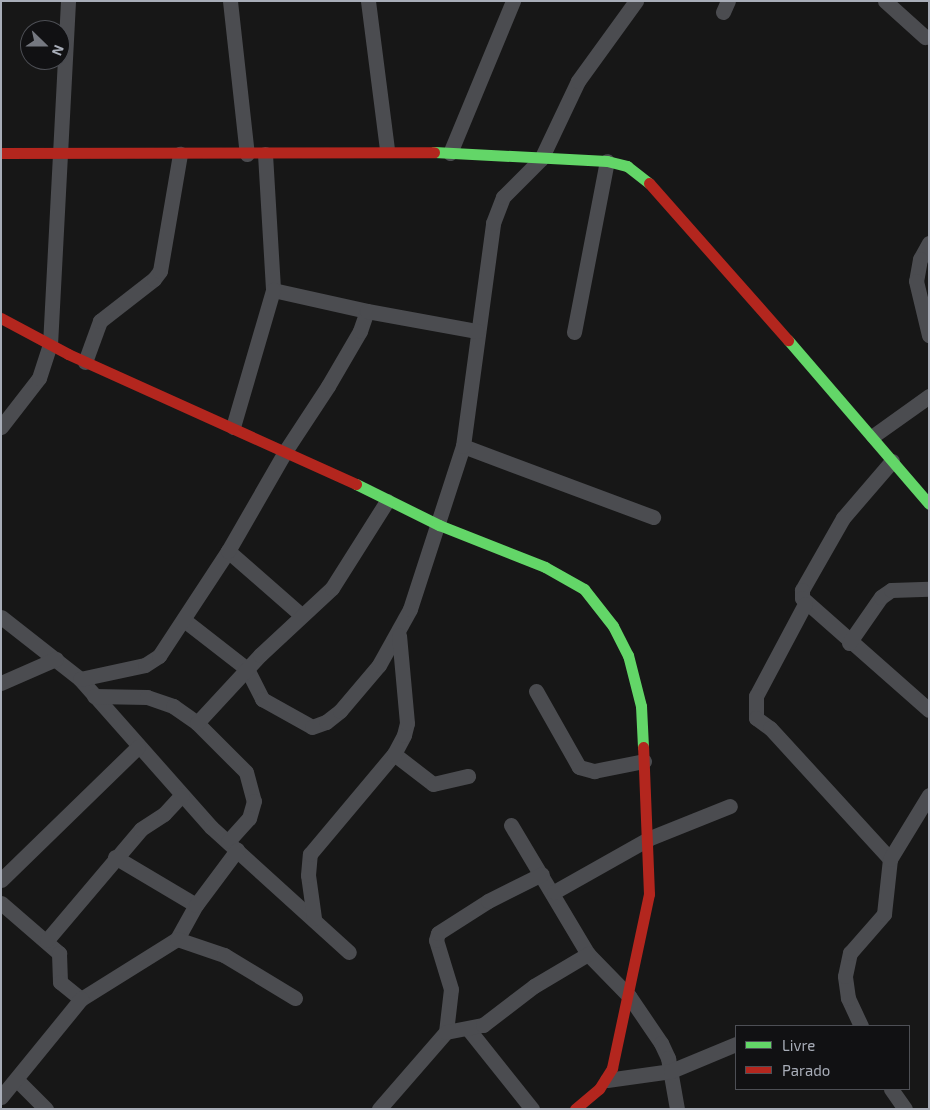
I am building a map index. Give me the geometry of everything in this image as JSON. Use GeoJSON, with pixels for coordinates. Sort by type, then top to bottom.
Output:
{"type":"FeatureCollection","features":[{"type":"Feature","properties":{"kind":"street"},"geometry":{"type":"LineString","coordinates":[[1,427],[39,378],[50,345],[68,1]]}},
{"type":"Feature","properties":{"kind":"street"},"geometry":{"type":"LineString","coordinates":[[230,1],[247,154]]}},
{"type":"Feature","properties":{"kind":"street"},"geometry":{"type":"LineString","coordinates":[[368,1],[387,150]]}},
{"type":"Feature","properties":{"kind":"street"},"geometry":{"type":"LineString","coordinates":[[450,153],[513,1]]}},
{"type":"Feature","properties":{"kind":"street"},"geometry":{"type":"LineString","coordinates":[[184,620],[247,669],[262,699],[312,727],[319,726],[340,711],[379,665],[399,634],[439,525],[462,446],[493,223],[503,197],[540,159],[578,81],[636,1]]}},
{"type":"Feature","properties":{"kind":"street"},"geometry":{"type":"LineString","coordinates":[[885,1],[925,37]]}},
{"type":"Feature","properties":{"kind":"street"},"geometry":{"type":"LineString","coordinates":[[1,153],[266,154],[387,150],[540,159],[607,160],[627,166],[643,177],[873,436],[929,504]]}},
{"type":"Feature","properties":{"kind":"street"},"geometry":{"type":"LineString","coordinates":[[85,362],[100,321],[154,279],[160,271],[180,154]]}},
{"type":"Feature","properties":{"kind":"street"},"geometry":{"type":"LineString","coordinates":[[233,427],[273,290],[266,154]]}},
{"type":"Feature","properties":{"kind":"street"},"geometry":{"type":"LineString","coordinates":[[574,332],[607,160]]}},
{"type":"Feature","properties":{"kind":"street"},"geometry":{"type":"LineString","coordinates":[[929,243],[920,259],[929,335]]}},
{"type":"Feature","properties":{"kind":"street"},"geometry":{"type":"LineString","coordinates":[[273,290],[367,311],[477,331]]}},
{"type":"Feature","properties":{"kind":"street"},"geometry":{"type":"LineString","coordinates":[[80,679],[145,665],[159,656],[228,551],[286,450],[360,331],[367,311]]}},
{"type":"Feature","properties":{"kind":"street"},"geometry":{"type":"LineString","coordinates":[[1,318],[85,362],[286,450],[439,525],[545,567],[584,589],[613,626],[628,655],[641,706],[650,838],[650,894],[629,996],[607,1080],[575,1109]]}},
{"type":"Feature","properties":{"kind":"street"},"geometry":{"type":"LineString","coordinates":[[873,436],[929,396]]}},
{"type":"Feature","properties":{"kind":"street"},"geometry":{"type":"LineString","coordinates":[[462,446],[653,517]]}},
{"type":"Feature","properties":{"kind":"street"},"geometry":{"type":"LineString","coordinates":[[890,859],[770,728],[756,718],[756,696],[804,604],[802,590],[825,548],[843,518],[892,461]]}},
{"type":"Feature","properties":{"kind":"street"},"geometry":{"type":"LineString","coordinates":[[197,723],[301,615],[332,588],[387,501]]}},
{"type":"Feature","properties":{"kind":"street"},"geometry":{"type":"LineString","coordinates":[[228,551],[301,615]]}},
{"type":"Feature","properties":{"kind":"street"},"geometry":{"type":"LineString","coordinates":[[849,642],[881,597],[891,590],[929,589]]}},
{"type":"Feature","properties":{"kind":"street"},"geometry":{"type":"LineString","coordinates":[[804,604],[929,710]]}},
{"type":"Feature","properties":{"kind":"street"},"geometry":{"type":"LineString","coordinates":[[1,617],[80,679],[182,795],[232,845],[349,952]]}},
{"type":"Feature","properties":{"kind":"street"},"geometry":{"type":"LineString","coordinates":[[314,918],[308,875],[310,854],[394,754],[407,723],[399,634]]}},
{"type":"Feature","properties":{"kind":"street"},"geometry":{"type":"LineString","coordinates":[[1,683],[56,659]]}},
{"type":"Feature","properties":{"kind":"street"},"geometry":{"type":"LineString","coordinates":[[536,691],[579,767],[594,771],[644,761]]}},
{"type":"Feature","properties":{"kind":"street"},"geometry":{"type":"LineString","coordinates":[[1,1097],[17,1080],[82,999],[177,940],[249,818],[253,786],[246,772],[197,723],[160,700],[94,696]]}},
{"type":"Feature","properties":{"kind":"street"},"geometry":{"type":"LineString","coordinates":[[1,880],[138,747]]}},
{"type":"Feature","properties":{"kind":"street"},"geometry":{"type":"LineString","coordinates":[[394,754],[433,784],[468,776]]}},
{"type":"Feature","properties":{"kind":"street"},"geometry":{"type":"LineString","coordinates":[[47,940],[116,856],[141,829],[164,814],[182,795]]}},
{"type":"Feature","properties":{"kind":"street"},"geometry":{"type":"LineString","coordinates":[[861,1025],[848,998],[844,976],[850,952],[884,914],[890,859],[929,795]]}},
{"type":"Feature","properties":{"kind":"street"},"geometry":{"type":"LineString","coordinates":[[554,892],[650,838],[730,806]]}},
{"type":"Feature","properties":{"kind":"street"},"geometry":{"type":"LineString","coordinates":[[512,825],[554,892],[588,954],[629,996],[661,1043],[671,1071],[677,1109]]}},
{"type":"Feature","properties":{"kind":"street"},"geometry":{"type":"LineString","coordinates":[[1,863],[27,854]]}},
{"type":"Feature","properties":{"kind":"street"},"geometry":{"type":"LineString","coordinates":[[116,856],[196,905]]}},
{"type":"Feature","properties":{"kind":"street"},"geometry":{"type":"LineString","coordinates":[[379,1109],[446,1032],[451,989],[436,940],[438,934],[488,902],[542,874]]}},
{"type":"Feature","properties":{"kind":"street"},"geometry":{"type":"LineString","coordinates":[[1,904],[47,940],[59,953],[60,982],[82,999]]}},
{"type":"Feature","properties":{"kind":"street"},"geometry":{"type":"LineString","coordinates":[[177,940],[224,955],[296,998]]}},
{"type":"Feature","properties":{"kind":"street"},"geometry":{"type":"LineString","coordinates":[[446,1032],[469,1030],[483,1025],[534,986],[588,954]]}},
{"type":"Feature","properties":{"kind":"street"},"geometry":{"type":"LineString","coordinates":[[469,1030],[532,1109]]}},
{"type":"Feature","properties":{"kind":"street"},"geometry":{"type":"LineString","coordinates":[[607,1080],[671,1071],[735,1044]]}},
{"type":"Feature","properties":{"kind":"street"},"geometry":{"type":"LineString","coordinates":[[17,1080],[46,1109]]}},
{"type":"Feature","properties":{"kind":"street"},"geometry":{"type":"LineString","coordinates":[[892,1090],[905,1109]]}},
{"type":"Feature","properties":{"kind":"traffic: fast"},"geometry":{"type":"LineString","coordinates":[[434,152],[607,161],[627,166],[649,183]]}},
{"type":"Feature","properties":{"kind":"traffic: fast"},"geometry":{"type":"LineString","coordinates":[[788,340],[929,504]]}},
{"type":"Feature","properties":{"kind":"traffic: fast"},"geometry":{"type":"LineString","coordinates":[[356,484],[439,525],[545,567],[584,589],[613,626],[628,655],[641,706],[643,747]]}},
{"type":"Feature","properties":{"kind":"traffic: jam"},"geometry":{"type":"LineString","coordinates":[[1,153],[434,152]]}},
{"type":"Feature","properties":{"kind":"traffic: jam"},"geometry":{"type":"LineString","coordinates":[[649,183],[788,340]]}},
{"type":"Feature","properties":{"kind":"traffic: jam"},"geometry":{"type":"LineString","coordinates":[[1,318],[68,354],[356,484]]}},
{"type":"Feature","properties":{"kind":"traffic: jam"},"geometry":{"type":"LineString","coordinates":[[575,1109],[599,1089],[612,1068],[649,894],[643,747]]}}]}
